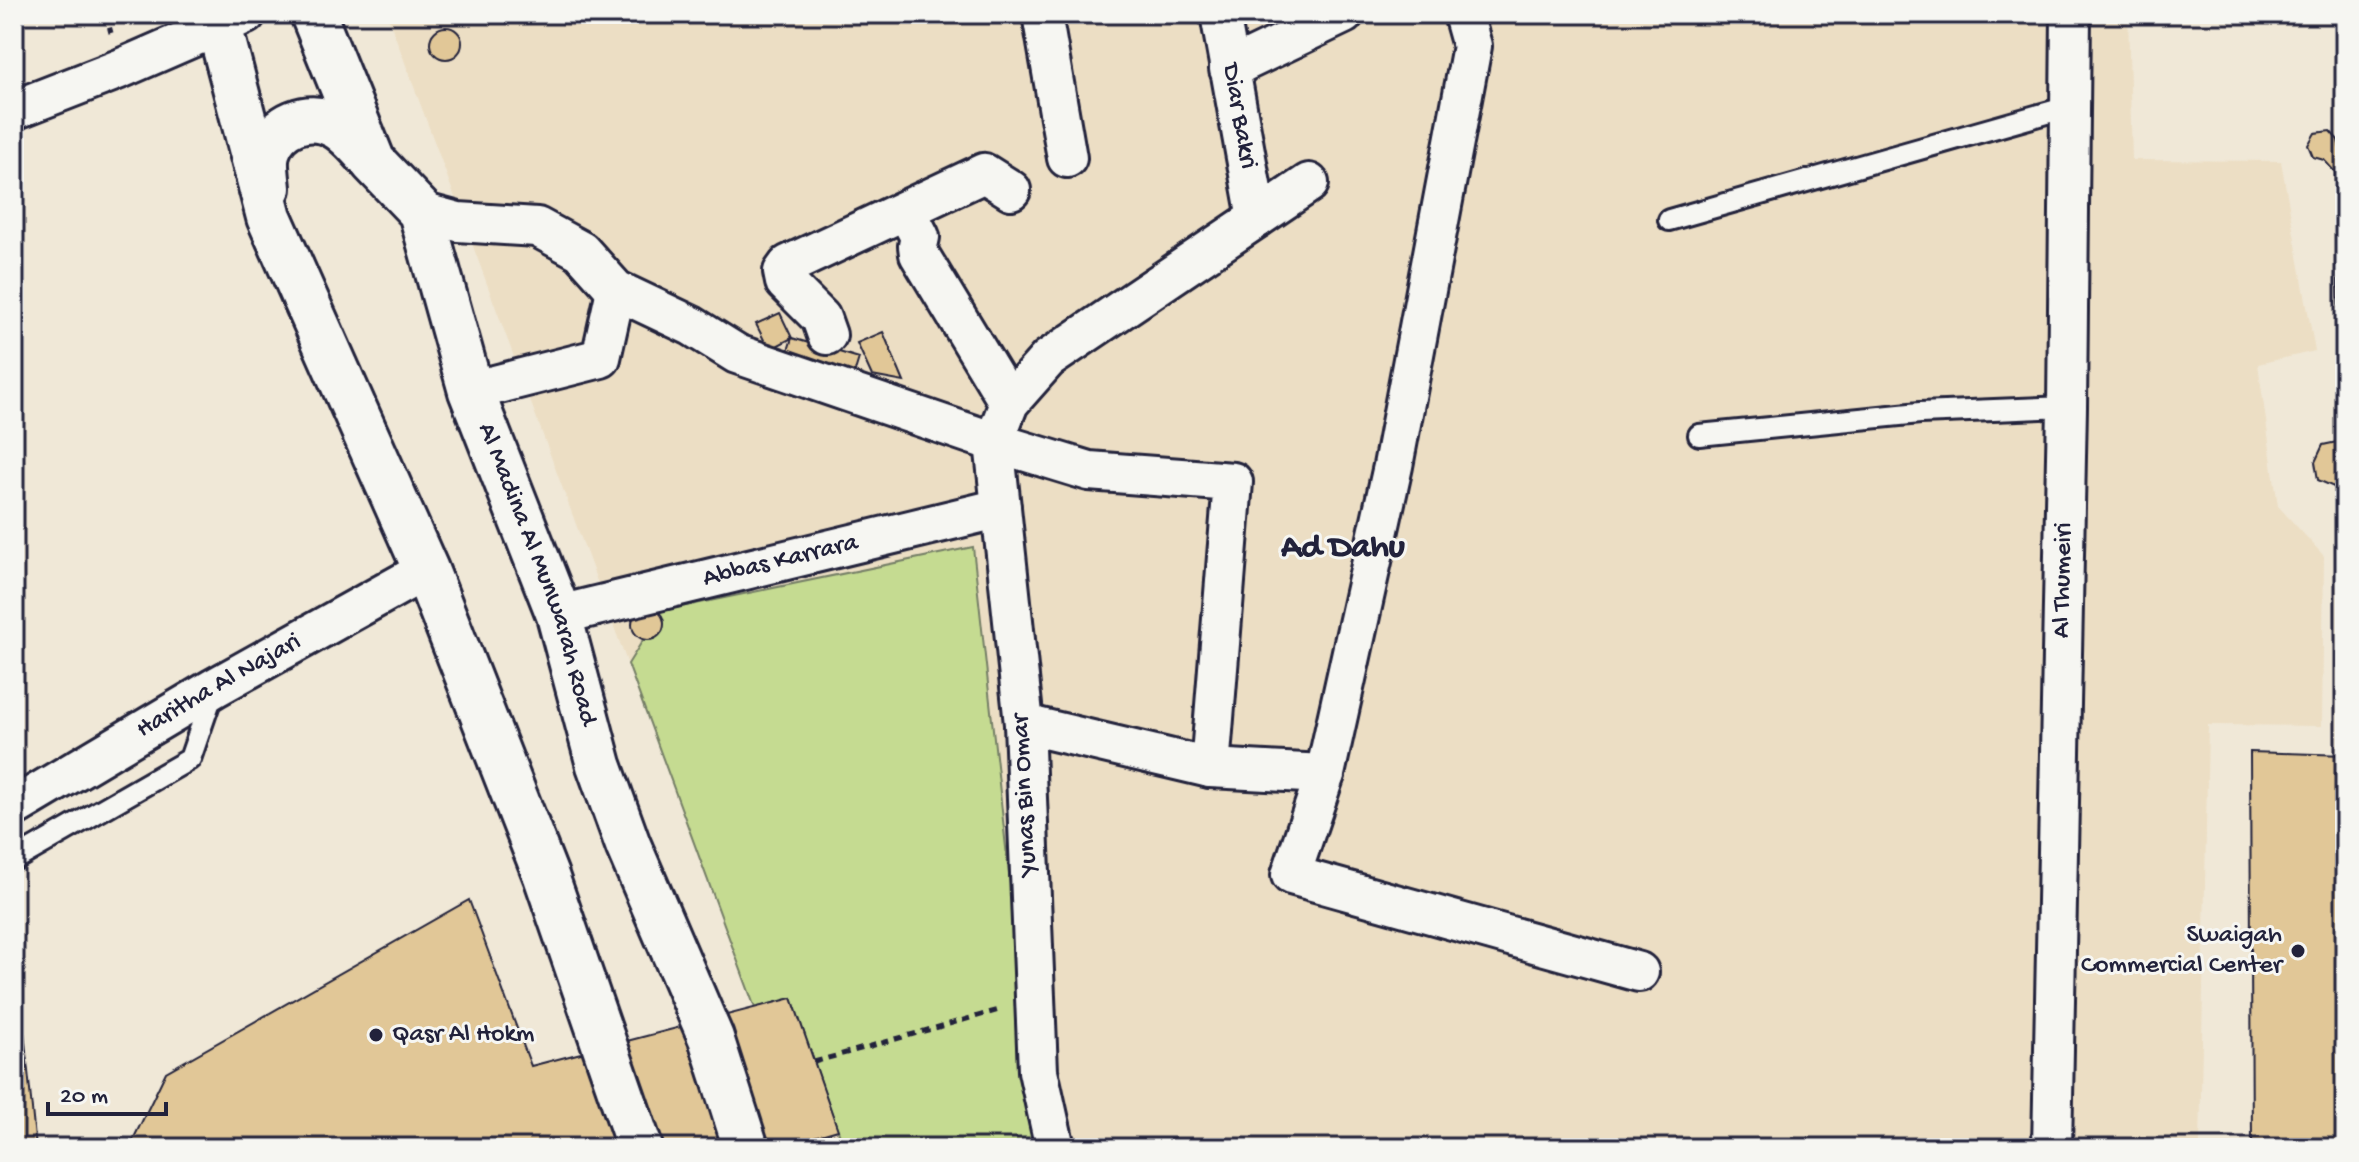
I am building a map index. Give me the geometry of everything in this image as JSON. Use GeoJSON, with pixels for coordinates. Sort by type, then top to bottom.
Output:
{"type":"FeatureCollection","features":[{"type":"Feature","properties":{"kind":"main road","name":"Al Madina Al Munwarah Road"},"geometry":{"type":"LineString","coordinates":[[313,14],[373,162],[421,212],[471,391],[559,615],[599,765],[628,845],[711,1038],[746,1148]]}},
{"type":"Feature","properties":{"kind":"main road"},"geometry":{"type":"LineString","coordinates":[[227,17],[269,217],[426,570],[546,876],[640,1148]]}},
{"type":"Feature","properties":{"kind":"main road"},"geometry":{"type":"LineString","coordinates":[[269,217],[266,153],[274,138],[286,127],[317,119],[333,123],[346,132],[373,162]]}},
{"type":"Feature","properties":{"kind":"street"},"geometry":{"type":"LineString","coordinates":[[1042,14],[1067,158]]}},
{"type":"Feature","properties":{"kind":"street","name":"Diar Bakri"},"geometry":{"type":"LineString","coordinates":[[1220,14],[1257,218]]}},
{"type":"Feature","properties":{"kind":"street"},"geometry":{"type":"LineString","coordinates":[[1229,69],[1344,14]]}},
{"type":"Feature","properties":{"kind":"street"},"geometry":{"type":"LineString","coordinates":[[1463,14],[1472,46],[1470,62],[1393,466],[1325,774],[1291,875],[1639,972]]}},
{"type":"Feature","properties":{"kind":"street","name":"Al Thumeiri"},"geometry":{"type":"LineString","coordinates":[[2052,1148],[2067,407],[2071,14]]}},
{"type":"Feature","properties":{"kind":"street"},"geometry":{"type":"LineString","coordinates":[[14,110],[122,68],[227,17]]}},
{"type":"Feature","properties":{"kind":"street"},"geometry":{"type":"LineString","coordinates":[[827,335],[821,318],[785,282],[783,272],[788,265],[984,173],[1011,190]]}},
{"type":"Feature","properties":{"kind":"street"},"geometry":{"type":"LineString","coordinates":[[994,442],[1009,403],[1048,359],[1309,183]]}},
{"type":"Feature","properties":{"kind":"street"},"geometry":{"type":"LineString","coordinates":[[906,210],[920,237],[919,254],[1009,403]]}},
{"type":"Feature","properties":{"kind":"street"},"geometry":{"type":"LineString","coordinates":[[421,212],[458,222],[537,227],[581,251],[616,290],[692,326],[737,354],[994,442],[1089,471],[1233,482],[1210,768]]}},
{"type":"Feature","properties":{"kind":"street"},"geometry":{"type":"LineString","coordinates":[[471,391],[601,358],[616,290]]}},
{"type":"Feature","properties":{"kind":"street","name":"Yunas Bin Omar"},"geometry":{"type":"LineString","coordinates":[[994,442],[1024,724],[1038,1071],[1055,1148]]}},
{"type":"Feature","properties":{"kind":"street","name":"Abbas Karrara"},"geometry":{"type":"LineString","coordinates":[[559,615],[1001,508]]}},
{"type":"Feature","properties":{"kind":"street","name":"Haritha Al Najari"},"geometry":{"type":"LineString","coordinates":[[14,807],[214,688],[426,570]]}},
{"type":"Feature","properties":{"kind":"street"},"geometry":{"type":"LineString","coordinates":[[1024,724],[1210,768],[1325,774]]}},
{"type":"Feature","properties":{"kind":"lane"},"geometry":{"type":"LineString","coordinates":[[1669,220],[2071,106]]}},
{"type":"Feature","properties":{"kind":"lane"},"geometry":{"type":"LineString","coordinates":[[1699,435],[1920,413],[2067,407]]}},
{"type":"Feature","properties":{"kind":"lane"},"geometry":{"type":"LineString","coordinates":[[14,860],[190,759],[214,688]]}},
{"type":"Feature","properties":{"kind":"path"},"geometry":{"type":"LineString","coordinates":[[814,1062],[1035,1000]]}},
{"type":"Feature","properties":{"kind":"shaded area"},"geometry":{"type":"Polygon","coordinates":[[[387,14],[2128,14],[2132,160],[2281,161],[2315,351],[2258,364],[2278,506],[2324,556],[2322,726],[2208,725],[2200,1148],[807,1148],[387,14]]]}},
{"type":"Feature","properties":{"kind":"green space"},"geometry":{"type":"Polygon","coordinates":[[[973,547],[1039,1148],[844,1148],[792,998],[755,1008],[628,664],[661,611],[973,547]]]}},
{"type":"Feature","properties":{"kind":"building"},"geometry":{"type":"Polygon","coordinates":[[[446,27],[457,32],[462,43],[457,54],[446,59],[435,54],[430,43],[435,32],[446,27]]]}},
{"type":"Feature","properties":{"kind":"building"},"geometry":{"type":"Polygon","coordinates":[[[2330,131],[2338,140],[2341,154],[2345,153],[2345,486],[2336,488],[2318,480],[2315,462],[2323,445],[2342,441],[2335,172],[2324,160],[2313,157],[2308,145],[2315,133],[2330,131]]]}},
{"type":"Feature","properties":{"kind":"building"},"geometry":{"type":"Polygon","coordinates":[[[780,313],[792,338],[769,350],[756,324],[780,313]]]}},
{"type":"Feature","properties":{"kind":"building"},"geometry":{"type":"Polygon","coordinates":[[[883,332],[904,382],[872,376],[857,343],[883,332]]]}},
{"type":"Feature","properties":{"kind":"building"},"geometry":{"type":"Polygon","coordinates":[[[792,338],[859,358],[852,381],[785,360],[792,338]]]}},
{"type":"Feature","properties":{"kind":"building"},"geometry":{"type":"Polygon","coordinates":[[[648,608],[659,613],[664,624],[659,635],[648,640],[637,635],[632,624],[637,613],[648,608]]]}},
{"type":"Feature","properties":{"kind":"building","name":"Swaigah Commercial Center"},"geometry":{"type":"Polygon","coordinates":[[[2250,752],[2345,755],[2345,1148],[2252,1148],[2250,752]]]}},
{"type":"Feature","properties":{"kind":"building","name":"Qasr Al Hokm"},"geometry":{"type":"Polygon","coordinates":[[[469,900],[531,1066],[792,998],[838,1130],[776,1148],[129,1148],[166,1072],[469,900]]]}},
{"type":"Feature","properties":{"kind":"building"},"geometry":{"type":"Polygon","coordinates":[[[17,965],[36,1148],[14,1148],[14,966],[17,965]]]}},
{"type":"Feature","properties":{"kind":"place","name":"Swaigah Commercial Center"},"geometry":{"type":"Point","coordinates":[2298,951]}},
{"type":"Feature","properties":{"kind":"place","name":"Qasr Al Hokm"},"geometry":{"type":"Point","coordinates":[376,1035]}},
{"type":"Feature","properties":{"kind":"district","name":"Ad Dahu"},"geometry":{"type":"Point","coordinates":[1343,549]}}]}
